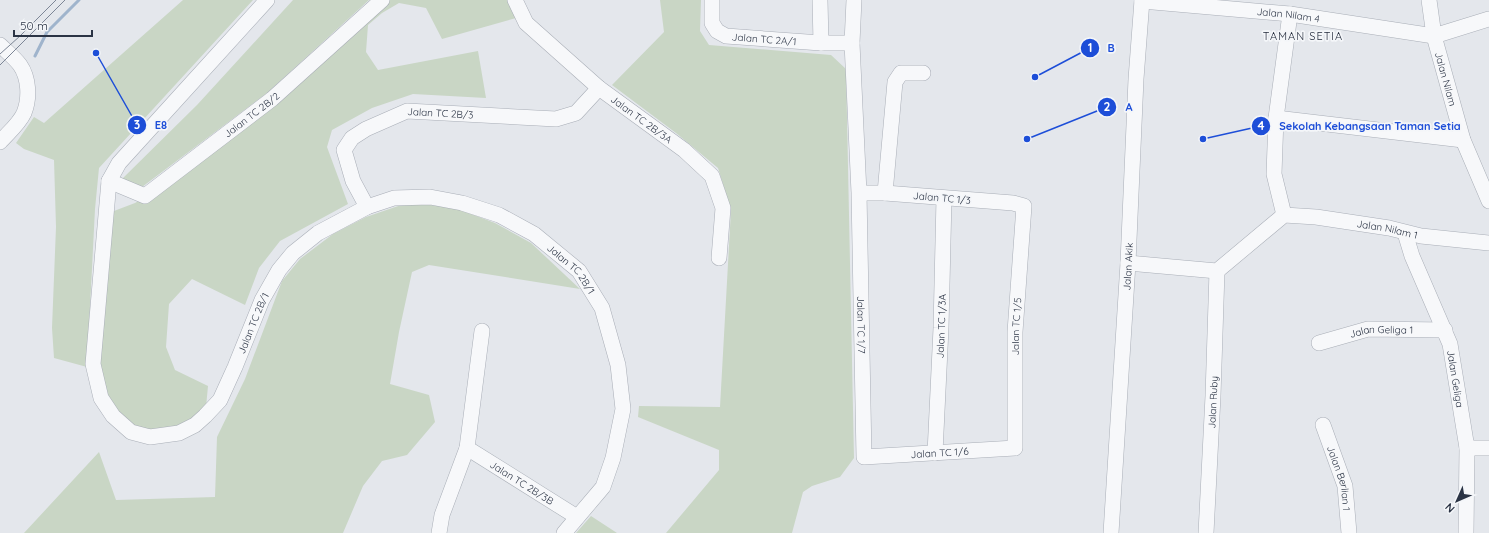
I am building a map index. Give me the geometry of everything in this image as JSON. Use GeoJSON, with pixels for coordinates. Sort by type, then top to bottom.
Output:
{"type":"FeatureCollection","features":[{"type":"Feature","properties":{"kind":"street","name":"Jalan TC 2B/1"},"geometry":{"type":"LineString","coordinates":[[267,0],[119,163],[109,181],[93,364],[101,398],[113,416],[131,432],[150,437],[179,433],[195,425],[220,400],[262,300],[279,270],[293,252],[318,233],[367,207],[394,198],[430,197],[462,203],[499,215],[534,234],[579,271],[602,308],[618,365],[623,409],[613,458],[603,487],[564,533]]}},
{"type":"Feature","properties":{"kind":"street","name":"Jalan TC 2B/2"},"geometry":{"type":"LineString","coordinates":[[109,181],[145,196],[272,99],[382,0]]}},
{"type":"Feature","properties":{"kind":"street","name":"Jalan TC 2B/3A"},"geometry":{"type":"LineString","coordinates":[[515,0],[526,23],[599,88],[684,150],[712,176],[723,208],[718,258]]}},
{"type":"Feature","properties":{"kind":"street","name":"Jalan TC 2A/1"},"geometry":{"type":"LineString","coordinates":[[712,0],[712,23],[717,31],[726,36],[822,43],[852,43]]}},
{"type":"Feature","properties":{"kind":"street"},"geometry":{"type":"LineString","coordinates":[[820,0],[822,43]]}},
{"type":"Feature","properties":{"kind":"street"},"geometry":{"type":"LineString","coordinates":[[854,0],[852,43],[859,193]]}},
{"type":"Feature","properties":{"kind":"street","name":"Jalan Nilam"},"geometry":{"type":"LineString","coordinates":[[1429,0],[1434,36],[1463,140],[1489,201]]}},
{"type":"Feature","properties":{"kind":"street","name":"Jalan Nilam 4"},"geometry":{"type":"LineString","coordinates":[[1142,1],[1290,14],[1434,36]]}},
{"type":"Feature","properties":{"kind":"street","name":"Jalan Akik"},"geometry":{"type":"LineString","coordinates":[[1111,533],[1128,263],[1136,79],[1142,1]]}},
{"type":"Feature","properties":{"kind":"street"},"geometry":{"type":"LineString","coordinates":[[1128,263],[1217,271],[1284,215],[1274,174],[1276,118],[1290,14]]}},
{"type":"Feature","properties":{"kind":"street"},"geometry":{"type":"LineString","coordinates":[[1434,36],[1489,19]]}},
{"type":"Feature","properties":{"kind":"street"},"geometry":{"type":"LineString","coordinates":[[0,45],[20,65],[27,80],[28,93],[24,112],[16,125],[0,142]]}},
{"type":"Feature","properties":{"kind":"street"},"geometry":{"type":"LineString","coordinates":[[885,193],[894,82],[900,73],[924,73]]}},
{"type":"Feature","properties":{"kind":"street","name":"Jalan TC 2B/3"},"geometry":{"type":"LineString","coordinates":[[367,207],[353,181],[344,150],[352,138],[366,129],[407,111],[556,119],[576,113],[599,88]]}},
{"type":"Feature","properties":{"kind":"street"},"geometry":{"type":"LineString","coordinates":[[1276,118],[1463,140]]}},
{"type":"Feature","properties":{"kind":"street","name":"Jalan TC 1/3"},"geometry":{"type":"LineString","coordinates":[[859,193],[885,193],[1013,203],[1024,206]]}},
{"type":"Feature","properties":{"kind":"street","name":"Jalan TC 1/7"},"geometry":{"type":"LineString","coordinates":[[859,193],[864,457]]}},
{"type":"Feature","properties":{"kind":"street","name":"Jalan TC 1/3A"},"geometry":{"type":"LineString","coordinates":[[935,453],[941,328],[944,198]]}},
{"type":"Feature","properties":{"kind":"street","name":"Jalan TC 1/5"},"geometry":{"type":"LineString","coordinates":[[1015,448],[1015,332],[1024,206]]}},
{"type":"Feature","properties":{"kind":"street","name":"Jalan Nilam 1"},"geometry":{"type":"LineString","coordinates":[[1284,215],[1316,217],[1389,228],[1421,236],[1489,243]]}},
{"type":"Feature","properties":{"kind":"street","name":"Jalan Geliga"},"geometry":{"type":"LineString","coordinates":[[1405,233],[1412,256],[1450,344],[1467,448],[1466,533]]}},
{"type":"Feature","properties":{"kind":"street","name":"Jalan Ruby"},"geometry":{"type":"LineString","coordinates":[[1206,533],[1213,396],[1217,271]]}},
{"type":"Feature","properties":{"kind":"street","name":"Jalan Geliga 1"},"geometry":{"type":"LineString","coordinates":[[1319,343],[1368,329],[1445,330]]}},
{"type":"Feature","properties":{"kind":"street"},"geometry":{"type":"LineString","coordinates":[[439,533],[442,515],[467,448],[482,331]]}},
{"type":"Feature","properties":{"kind":"street","name":"Jalan Berlian 1"},"geometry":{"type":"LineString","coordinates":[[1323,425],[1345,486],[1349,533]]}},
{"type":"Feature","properties":{"kind":"street","name":"Jalan TC 2B/3B"},"geometry":{"type":"LineString","coordinates":[[467,448],[577,518]]}},
{"type":"Feature","properties":{"kind":"street","name":"Jalan TC 1/6"},"geometry":{"type":"LineString","coordinates":[[864,457],[1015,448]]}},
{"type":"Feature","properties":{"kind":"street"},"geometry":{"type":"LineString","coordinates":[[1467,448],[1489,448]]}},
{"type":"Feature","properties":{"kind":"green space"},"geometry":{"type":"Polygon","coordinates":[[[183,0],[253,0],[99,168],[95,209],[87,367],[54,358],[52,328],[56,227],[54,160],[24,149],[16,143],[34,117],[44,123],[183,0]]]}},
{"type":"Feature","properties":{"kind":"green space"},"geometry":{"type":"Polygon","coordinates":[[[293,0],[369,0],[267,93],[142,187],[122,179],[197,105],[293,0]]]}},
{"type":"Feature","properties":{"kind":"green space"},"geometry":{"type":"Polygon","coordinates":[[[385,0],[523,0],[523,16],[442,39],[426,8],[399,3],[382,13],[368,25],[366,52],[378,70],[478,51],[486,98],[413,94],[372,108],[332,130],[327,147],[348,204],[280,241],[259,268],[245,305],[192,279],[169,304],[166,347],[175,370],[208,386],[206,407],[189,428],[160,436],[112,416],[99,382],[104,221],[114,211],[135,203],[168,184],[385,0]]]}},
{"type":"Feature","properties":{"kind":"green space"},"geometry":{"type":"Polygon","coordinates":[[[660,0],[701,0],[700,31],[709,45],[831,55],[846,69],[854,458],[840,477],[812,486],[803,492],[792,533],[666,533],[719,470],[719,450],[638,417],[639,406],[720,407],[731,210],[718,168],[676,133],[612,85],[664,32],[660,0]]]}},
{"type":"Feature","properties":{"kind":"green space"},"geometry":{"type":"Polygon","coordinates":[[[407,203],[453,207],[495,223],[531,243],[580,289],[429,265],[412,272],[390,384],[429,395],[435,422],[407,455],[382,461],[363,486],[343,533],[24,533],[99,452],[116,500],[215,497],[217,437],[245,379],[282,281],[300,259],[333,234],[366,217],[407,203]]]}},
{"type":"Feature","properties":{"kind":"green space"},"geometry":{"type":"Polygon","coordinates":[[[591,516],[617,533],[576,533],[591,516]]]}},
{"type":"Feature","properties":{"kind":"waterway"},"geometry":{"type":"LineString","coordinates":[[35,56],[47,32],[79,0]]}},
{"type":"Feature","properties":{"kind":"tram line"},"geometry":{"type":"LineString","coordinates":[[0,54],[56,0]]}},
{"type":"Feature","properties":{"kind":"tram line"},"geometry":{"type":"LineString","coordinates":[[0,65],[65,0]]}},
{"type":"Feature","properties":{"kind":"place","name":"E8"},"geometry":{"type":"Point","coordinates":[96,53]}},
{"type":"Feature","properties":{"kind":"place","name":"B"},"geometry":{"type":"Point","coordinates":[1035,77]}},
{"type":"Feature","properties":{"kind":"place","name":"A"},"geometry":{"type":"Point","coordinates":[1027,139]}},
{"type":"Feature","properties":{"kind":"place","name":"Sekolah Kebangsaan Taman Setia"},"geometry":{"type":"Point","coordinates":[1203,139]}},
{"type":"Feature","properties":{"kind":"district","name":"TAMAN SETIA"},"geometry":{"type":"Point","coordinates":[1303,36]}}]}
